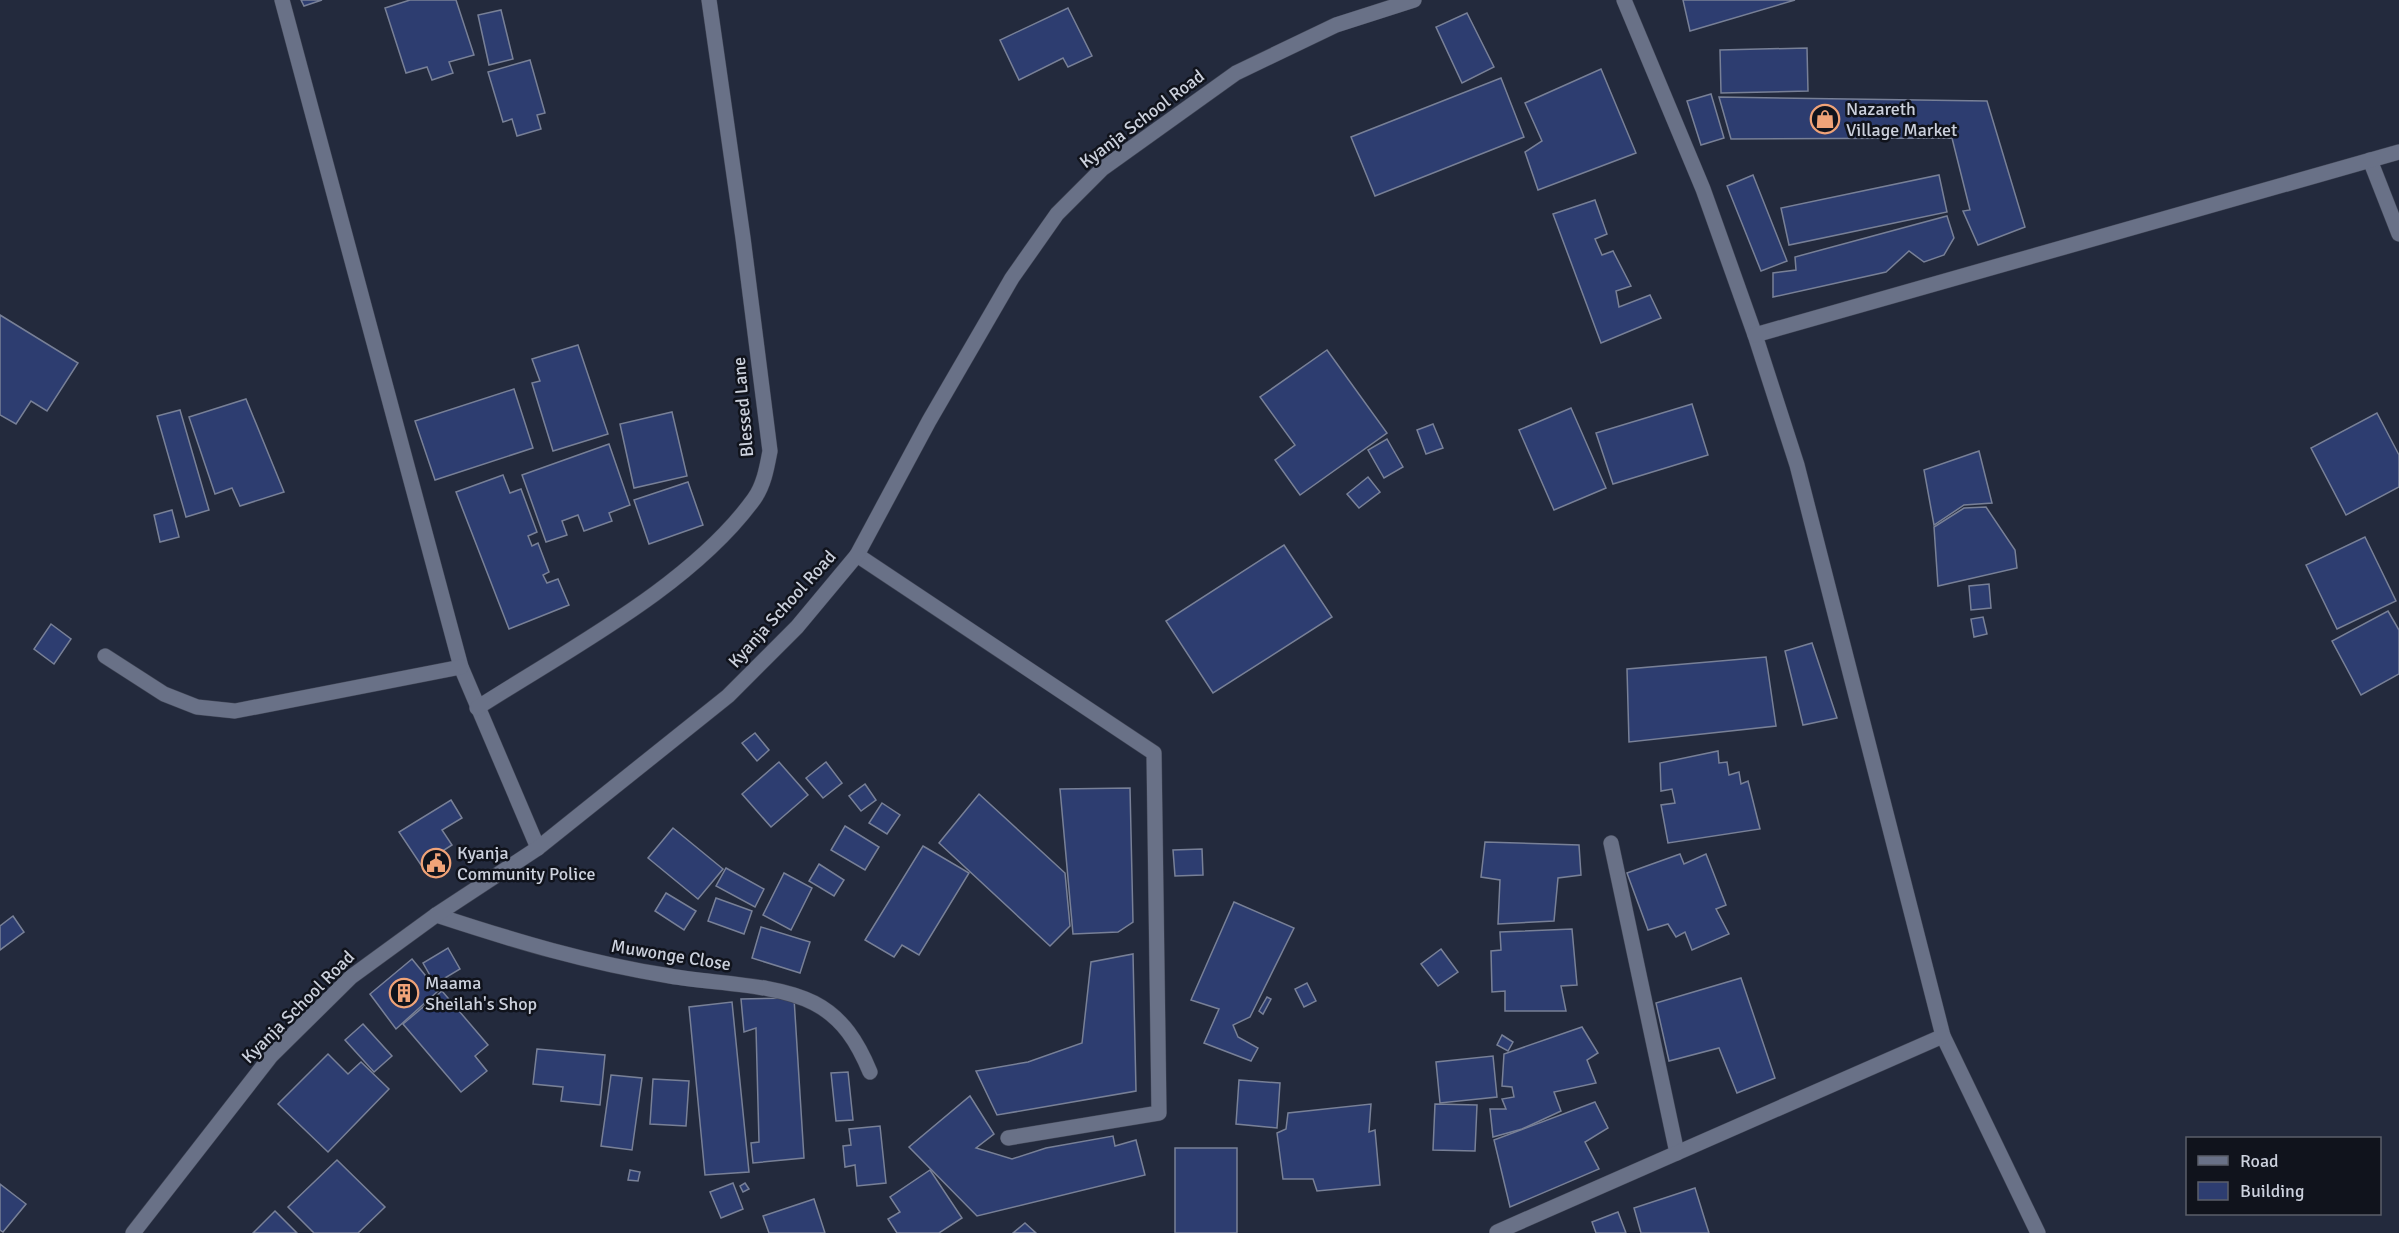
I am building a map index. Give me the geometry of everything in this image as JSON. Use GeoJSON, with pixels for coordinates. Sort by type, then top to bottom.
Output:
{"type":"FeatureCollection","features":[{"type":"Feature","properties":{"kind":"street"},"geometry":{"type":"LineString","coordinates":[[282,0],[461,667],[538,848]]}},
{"type":"Feature","properties":{"kind":"street","name":"Blessed Lane"},"geometry":{"type":"LineString","coordinates":[[477,708],[656,594],[696,562],[755,497],[765,474],[770,451],[744,238],[709,0]]}},
{"type":"Feature","properties":{"kind":"street","name":"Kyanja School Road"},"geometry":{"type":"LineString","coordinates":[[133,1233],[271,1056],[351,977],[436,915],[538,848],[728,696],[797,627],[857,555],[929,421],[1006,288],[1057,214],[1102,169],[1236,73],[1336,25],[1414,0]]}},
{"type":"Feature","properties":{"kind":"street"},"geometry":{"type":"LineString","coordinates":[[1624,0],[1703,189],[1755,335],[1797,465],[1943,1036],[2038,1233]]}},
{"type":"Feature","properties":{"kind":"street"},"geometry":{"type":"LineString","coordinates":[[1755,335],[2399,152]]}},
{"type":"Feature","properties":{"kind":"street"},"geometry":{"type":"LineString","coordinates":[[2370,160],[2399,234]]}},
{"type":"Feature","properties":{"kind":"street"},"geometry":{"type":"LineString","coordinates":[[857,555],[1154,753],[1159,1113],[1008,1138]]}},
{"type":"Feature","properties":{"kind":"street"},"geometry":{"type":"LineString","coordinates":[[105,656],[164,694],[197,707],[235,711],[461,667]]}},
{"type":"Feature","properties":{"kind":"street"},"geometry":{"type":"LineString","coordinates":[[1611,843],[1677,1153]]}},
{"type":"Feature","properties":{"kind":"street","name":"Muwonge Close"},"geometry":{"type":"LineString","coordinates":[[436,915],[539,949],[598,963],[782,992],[813,1002],[844,1026],[859,1045],[870,1072]]}},
{"type":"Feature","properties":{"kind":"street"},"geometry":{"type":"LineString","coordinates":[[1497,1232],[1943,1036]]}},
{"type":"Feature","properties":{"kind":"building"},"geometry":{"type":"Polygon","coordinates":[[[301,0],[322,0],[304,6],[301,0]]]}},
{"type":"Feature","properties":{"kind":"building"},"geometry":{"type":"Polygon","coordinates":[[[410,0],[456,0],[474,55],[449,62],[453,73],[432,80],[427,67],[406,73],[385,8],[410,0]]]}},
{"type":"Feature","properties":{"kind":"building"},"geometry":{"type":"Polygon","coordinates":[[[1683,0],[1795,0],[1690,31],[1683,0]]]}},
{"type":"Feature","properties":{"kind":"building"},"geometry":{"type":"Polygon","coordinates":[[[1068,8],[1092,56],[1068,67],[1063,58],[1019,80],[1000,40],[1068,8]]]}},
{"type":"Feature","properties":{"kind":"building"},"geometry":{"type":"Polygon","coordinates":[[[501,10],[513,59],[489,65],[478,15],[501,10]]]}},
{"type":"Feature","properties":{"kind":"building"},"geometry":{"type":"Polygon","coordinates":[[[1467,13],[1494,67],[1462,83],[1436,27],[1467,13]]]}},
{"type":"Feature","properties":{"kind":"building"},"geometry":{"type":"Polygon","coordinates":[[[1807,48],[1808,91],[1721,93],[1720,50],[1807,48]]]}},
{"type":"Feature","properties":{"kind":"building"},"geometry":{"type":"Polygon","coordinates":[[[530,60],[545,113],[537,115],[541,129],[517,136],[512,119],[503,122],[488,72],[530,60]]]}},
{"type":"Feature","properties":{"kind":"building"},"geometry":{"type":"Polygon","coordinates":[[[1601,69],[1636,153],[1538,190],[1525,152],[1542,141],[1525,103],[1601,69]]]}},
{"type":"Feature","properties":{"kind":"building"},"geometry":{"type":"Polygon","coordinates":[[[1501,78],[1524,137],[1375,196],[1351,137],[1501,78]]]}},
{"type":"Feature","properties":{"kind":"building"},"geometry":{"type":"Polygon","coordinates":[[[1711,94],[1724,138],[1701,145],[1687,101],[1711,94]]]}},
{"type":"Feature","properties":{"kind":"building"},"geometry":{"type":"Polygon","coordinates":[[[1719,97],[1987,101],[2025,227],[1978,245],[1963,211],[1970,210],[1952,138],[1731,139],[1719,97]]]}},
{"type":"Feature","properties":{"kind":"building"},"geometry":{"type":"Polygon","coordinates":[[[1753,175],[1787,261],[1761,271],[1727,186],[1753,175]]]}},
{"type":"Feature","properties":{"kind":"building"},"geometry":{"type":"Polygon","coordinates":[[[1939,175],[1947,212],[1789,245],[1781,208],[1939,175]]]}},
{"type":"Feature","properties":{"kind":"building"},"geometry":{"type":"Polygon","coordinates":[[[1595,200],[1607,234],[1595,239],[1602,255],[1613,251],[1631,286],[1616,291],[1619,307],[1650,295],[1661,318],[1601,343],[1553,214],[1595,200]]]}},
{"type":"Feature","properties":{"kind":"building"},"geometry":{"type":"Polygon","coordinates":[[[1947,216],[1954,238],[1944,255],[1924,262],[1909,251],[1886,272],[1773,297],[1773,273],[1796,270],[1795,257],[1947,216]]]}},
{"type":"Feature","properties":{"kind":"building"},"geometry":{"type":"Polygon","coordinates":[[[0,315],[78,363],[47,411],[31,401],[16,424],[0,415],[0,315]]]}},
{"type":"Feature","properties":{"kind":"building"},"geometry":{"type":"Polygon","coordinates":[[[578,345],[608,434],[553,451],[532,383],[540,381],[532,359],[578,345]]]}},
{"type":"Feature","properties":{"kind":"building"},"geometry":{"type":"Polygon","coordinates":[[[1327,350],[1387,433],[1300,495],[1275,460],[1295,445],[1260,397],[1327,350]]]}},
{"type":"Feature","properties":{"kind":"building"},"geometry":{"type":"Polygon","coordinates":[[[514,389],[533,448],[435,480],[415,421],[514,389]]]}},
{"type":"Feature","properties":{"kind":"building"},"geometry":{"type":"Polygon","coordinates":[[[246,399],[284,492],[240,506],[232,488],[215,494],[189,417],[246,399]]]}},
{"type":"Feature","properties":{"kind":"building"},"geometry":{"type":"Polygon","coordinates":[[[1692,404],[1708,455],[1613,484],[1596,433],[1692,404]]]}},
{"type":"Feature","properties":{"kind":"building"},"geometry":{"type":"Polygon","coordinates":[[[1571,408],[1606,488],[1554,510],[1519,430],[1571,408]]]}},
{"type":"Feature","properties":{"kind":"building"},"geometry":{"type":"Polygon","coordinates":[[[180,410],[209,510],[186,517],[157,416],[180,410]]]}},
{"type":"Feature","properties":{"kind":"building"},"geometry":{"type":"Polygon","coordinates":[[[672,412],[687,476],[634,488],[620,424],[672,412]]]}},
{"type":"Feature","properties":{"kind":"building"},"geometry":{"type":"Polygon","coordinates":[[[2377,413],[2399,455],[2399,487],[2346,515],[2311,448],[2377,413]]]}},
{"type":"Feature","properties":{"kind":"building"},"geometry":{"type":"Polygon","coordinates":[[[1433,424],[1443,448],[1426,454],[1417,430],[1433,424]]]}},
{"type":"Feature","properties":{"kind":"building"},"geometry":{"type":"Polygon","coordinates":[[[1387,439],[1403,467],[1384,478],[1368,450],[1387,439]]]}},
{"type":"Feature","properties":{"kind":"building"},"geometry":{"type":"Polygon","coordinates":[[[609,444],[630,505],[609,513],[612,521],[584,531],[578,515],[562,521],[567,535],[546,542],[522,475],[609,444]]]}},
{"type":"Feature","properties":{"kind":"building"},"geometry":{"type":"Polygon","coordinates":[[[1979,451],[1992,503],[1964,505],[1934,525],[1924,470],[1979,451]]]}},
{"type":"Feature","properties":{"kind":"building"},"geometry":{"type":"Polygon","coordinates":[[[503,475],[510,493],[521,489],[537,532],[528,536],[532,546],[538,543],[549,572],[543,575],[547,583],[558,579],[569,605],[509,629],[456,492],[503,475]]]}},
{"type":"Feature","properties":{"kind":"building"},"geometry":{"type":"Polygon","coordinates":[[[1368,477],[1380,492],[1359,508],[1347,494],[1368,477]]]}},
{"type":"Feature","properties":{"kind":"building"},"geometry":{"type":"Polygon","coordinates":[[[688,482],[703,525],[649,544],[634,500],[688,482]]]}},
{"type":"Feature","properties":{"kind":"building"},"geometry":{"type":"Polygon","coordinates":[[[1986,507],[2015,550],[2017,568],[1938,586],[1934,527],[1964,508],[1986,507]]]}},
{"type":"Feature","properties":{"kind":"building"},"geometry":{"type":"Polygon","coordinates":[[[172,510],[179,537],[160,542],[154,515],[172,510]]]}},
{"type":"Feature","properties":{"kind":"building"},"geometry":{"type":"Polygon","coordinates":[[[2365,537],[2396,601],[2337,629],[2306,565],[2365,537]]]}},
{"type":"Feature","properties":{"kind":"building"},"geometry":{"type":"Polygon","coordinates":[[[1284,545],[1332,617],[1213,693],[1166,621],[1284,545]]]}},
{"type":"Feature","properties":{"kind":"building"},"geometry":{"type":"Polygon","coordinates":[[[1989,584],[1991,608],[1971,610],[1969,586],[1989,584]]]}},
{"type":"Feature","properties":{"kind":"building"},"geometry":{"type":"Polygon","coordinates":[[[2388,611],[2399,630],[2399,674],[2361,695],[2332,641],[2388,611]]]}},
{"type":"Feature","properties":{"kind":"building"},"geometry":{"type":"Polygon","coordinates":[[[1983,617],[1987,634],[1974,637],[1971,619],[1983,617]]]}},
{"type":"Feature","properties":{"kind":"building"},"geometry":{"type":"Polygon","coordinates":[[[51,624],[71,639],[54,664],[34,649],[51,624]]]}},
{"type":"Feature","properties":{"kind":"building"},"geometry":{"type":"Polygon","coordinates":[[[1812,643],[1837,718],[1803,725],[1785,651],[1812,643]]]}},
{"type":"Feature","properties":{"kind":"building"},"geometry":{"type":"Polygon","coordinates":[[[1766,657],[1776,726],[1629,742],[1627,669],[1766,657]]]}},
{"type":"Feature","properties":{"kind":"building"},"geometry":{"type":"Polygon","coordinates":[[[755,733],[769,750],[757,761],[742,743],[755,733]]]}},
{"type":"Feature","properties":{"kind":"building"},"geometry":{"type":"Polygon","coordinates":[[[1718,751],[1719,763],[1727,762],[1729,775],[1739,772],[1741,784],[1748,781],[1760,829],[1668,843],[1661,805],[1675,803],[1672,789],[1661,791],[1660,763],[1718,751]]]}},
{"type":"Feature","properties":{"kind":"building"},"geometry":{"type":"Polygon","coordinates":[[[779,762],[808,795],[771,827],[742,794],[779,762]]]}},
{"type":"Feature","properties":{"kind":"building"},"geometry":{"type":"Polygon","coordinates":[[[826,762],[842,783],[823,798],[806,778],[826,762]]]}},
{"type":"Feature","properties":{"kind":"building"},"geometry":{"type":"Polygon","coordinates":[[[865,784],[876,800],[861,811],[849,796],[865,784]]]}},
{"type":"Feature","properties":{"kind":"building"},"geometry":{"type":"Polygon","coordinates":[[[1130,788],[1133,922],[1118,932],[1073,934],[1060,789],[1130,788]]]}},
{"type":"Feature","properties":{"kind":"building"},"geometry":{"type":"Polygon","coordinates":[[[979,794],[1065,873],[1070,926],[1050,946],[939,843],[979,794]]]}},
{"type":"Feature","properties":{"kind":"building"},"geometry":{"type":"Polygon","coordinates":[[[451,800],[462,818],[442,830],[452,845],[421,865],[399,832],[451,800]]]}},
{"type":"Feature","properties":{"kind":"building"},"geometry":{"type":"Polygon","coordinates":[[[882,803],[900,815],[887,834],[869,823],[882,803]]]}},
{"type":"Feature","properties":{"kind":"building"},"geometry":{"type":"Polygon","coordinates":[[[845,826],[879,847],[865,870],[831,850],[845,826]]]}},
{"type":"Feature","properties":{"kind":"building"},"geometry":{"type":"Polygon","coordinates":[[[673,828],[723,869],[698,899],[648,858],[673,828]]]}},
{"type":"Feature","properties":{"kind":"building"},"geometry":{"type":"Polygon","coordinates":[[[1485,842],[1579,845],[1581,875],[1558,878],[1554,921],[1498,924],[1500,880],[1481,877],[1485,842]]]}},
{"type":"Feature","properties":{"kind":"building"},"geometry":{"type":"Polygon","coordinates":[[[923,846],[969,873],[919,955],[902,945],[894,957],[865,940],[923,846]]]}},
{"type":"Feature","properties":{"kind":"building"},"geometry":{"type":"Polygon","coordinates":[[[1202,849],[1203,875],[1175,876],[1173,850],[1202,849]]]}},
{"type":"Feature","properties":{"kind":"building"},"geometry":{"type":"Polygon","coordinates":[[[1680,854],[1684,864],[1706,854],[1726,905],[1716,909],[1729,934],[1692,950],[1685,932],[1676,937],[1668,924],[1648,930],[1627,873],[1680,854]]]}},
{"type":"Feature","properties":{"kind":"building"},"geometry":{"type":"Polygon","coordinates":[[[819,864],[844,880],[834,896],[809,881],[819,864]]]}},
{"type":"Feature","properties":{"kind":"building"},"geometry":{"type":"Polygon","coordinates":[[[726,868],[764,889],[755,907],[716,886],[726,868]]]}},
{"type":"Feature","properties":{"kind":"building"},"geometry":{"type":"Polygon","coordinates":[[[784,873],[812,888],[791,930],[763,915],[784,873]]]}},
{"type":"Feature","properties":{"kind":"building"},"geometry":{"type":"Polygon","coordinates":[[[666,893],[696,911],[684,930],[655,911],[666,893]]]}},
{"type":"Feature","properties":{"kind":"building"},"geometry":{"type":"Polygon","coordinates":[[[716,898],[752,911],[744,934],[708,921],[716,898]]]}},
{"type":"Feature","properties":{"kind":"building"},"geometry":{"type":"Polygon","coordinates":[[[1234,902],[1294,928],[1250,1017],[1233,1025],[1238,1037],[1258,1048],[1251,1061],[1204,1043],[1219,1009],[1191,1000],[1234,902]]]}},
{"type":"Feature","properties":{"kind":"building"},"geometry":{"type":"Polygon","coordinates":[[[13,916],[24,932],[0,950],[0,926],[13,916]]]}},
{"type":"Feature","properties":{"kind":"building"},"geometry":{"type":"Polygon","coordinates":[[[761,927],[810,942],[800,973],[752,958],[761,927]]]}},
{"type":"Feature","properties":{"kind":"building"},"geometry":{"type":"Polygon","coordinates":[[[1572,929],[1577,985],[1561,986],[1566,1011],[1505,1011],[1505,991],[1492,992],[1491,951],[1501,950],[1500,932],[1572,929]]]}},
{"type":"Feature","properties":{"kind":"building"},"geometry":{"type":"Polygon","coordinates":[[[448,948],[460,969],[435,984],[423,963],[448,948]]]}},
{"type":"Feature","properties":{"kind":"building"},"geometry":{"type":"Polygon","coordinates":[[[1441,949],[1458,972],[1438,986],[1421,964],[1441,949]]]}},
{"type":"Feature","properties":{"kind":"building"},"geometry":{"type":"Polygon","coordinates":[[[1133,954],[1136,1091],[997,1115],[976,1071],[1028,1062],[1082,1043],[1091,962],[1133,954]]]}},
{"type":"Feature","properties":{"kind":"building","name":"Maama Sheilah's Shop"},"geometry":{"type":"Polygon","coordinates":[[[412,959],[438,991],[396,1029],[370,994],[412,959]]]}},
{"type":"Feature","properties":{"kind":"building"},"geometry":{"type":"Polygon","coordinates":[[[1741,978],[1775,1078],[1737,1093],[1719,1048],[1669,1061],[1656,1003],[1741,978]]]}},
{"type":"Feature","properties":{"kind":"building"},"geometry":{"type":"Polygon","coordinates":[[[1307,983],[1316,1001],[1304,1007],[1295,989],[1307,983]]]}},
{"type":"Feature","properties":{"kind":"building"},"geometry":{"type":"Polygon","coordinates":[[[442,991],[488,1045],[475,1056],[487,1071],[461,1092],[403,1024],[442,991]]]}},
{"type":"Feature","properties":{"kind":"building"},"geometry":{"type":"Polygon","coordinates":[[[1267,997],[1271,999],[1263,1014],[1259,1011],[1267,997]]]}},
{"type":"Feature","properties":{"kind":"building"},"geometry":{"type":"Polygon","coordinates":[[[794,998],[804,1158],[753,1163],[751,1143],[759,1142],[756,1028],[744,1032],[741,999],[794,998]]]}},
{"type":"Feature","properties":{"kind":"building"},"geometry":{"type":"Polygon","coordinates":[[[732,1002],[749,1172],[705,1175],[689,1007],[732,1002]]]}},
{"type":"Feature","properties":{"kind":"building"},"geometry":{"type":"Polygon","coordinates":[[[363,1024],[392,1056],[374,1072],[345,1040],[363,1024]]]}},
{"type":"Feature","properties":{"kind":"building"},"geometry":{"type":"Polygon","coordinates":[[[1582,1027],[1598,1053],[1587,1060],[1596,1083],[1554,1092],[1561,1111],[1522,1129],[1493,1137],[1490,1109],[1506,1109],[1502,1099],[1514,1097],[1512,1087],[1502,1086],[1504,1054],[1582,1027]]]}},
{"type":"Feature","properties":{"kind":"building"},"geometry":{"type":"Polygon","coordinates":[[[1502,1035],[1513,1042],[1508,1051],[1497,1045],[1502,1035]]]}},
{"type":"Feature","properties":{"kind":"building"},"geometry":{"type":"Polygon","coordinates":[[[537,1049],[605,1055],[600,1105],[561,1101],[563,1087],[533,1084],[537,1049]]]}},
{"type":"Feature","properties":{"kind":"building"},"geometry":{"type":"Polygon","coordinates":[[[328,1054],[348,1074],[361,1062],[389,1089],[328,1152],[278,1104],[328,1054]]]}},
{"type":"Feature","properties":{"kind":"building"},"geometry":{"type":"Polygon","coordinates":[[[1493,1056],[1497,1097],[1440,1103],[1436,1062],[1493,1056]]]}},
{"type":"Feature","properties":{"kind":"building"},"geometry":{"type":"Polygon","coordinates":[[[848,1072],[853,1120],[836,1121],[831,1073],[848,1072]]]}},
{"type":"Feature","properties":{"kind":"building"},"geometry":{"type":"Polygon","coordinates":[[[611,1075],[642,1078],[632,1150],[601,1146],[611,1075]]]}},
{"type":"Feature","properties":{"kind":"building"},"geometry":{"type":"Polygon","coordinates":[[[653,1079],[689,1081],[686,1126],[650,1124],[653,1079]]]}},
{"type":"Feature","properties":{"kind":"building"},"geometry":{"type":"Polygon","coordinates":[[[1239,1080],[1280,1083],[1277,1128],[1236,1124],[1239,1080]]]}},
{"type":"Feature","properties":{"kind":"building"},"geometry":{"type":"Polygon","coordinates":[[[970,1096],[994,1134],[976,1148],[1012,1159],[1046,1148],[1113,1136],[1115,1146],[1136,1140],[1145,1175],[977,1216],[909,1147],[970,1096]]]}},
{"type":"Feature","properties":{"kind":"building"},"geometry":{"type":"Polygon","coordinates":[[[1595,1102],[1608,1128],[1585,1142],[1599,1169],[1510,1207],[1494,1140],[1595,1102]]]}},
{"type":"Feature","properties":{"kind":"building"},"geometry":{"type":"Polygon","coordinates":[[[1371,1104],[1369,1132],[1375,1130],[1380,1185],[1317,1191],[1313,1179],[1283,1179],[1277,1133],[1286,1129],[1288,1113],[1371,1104]]]}},
{"type":"Feature","properties":{"kind":"building"},"geometry":{"type":"Polygon","coordinates":[[[1435,1104],[1477,1105],[1475,1151],[1433,1150],[1435,1104]]]}},
{"type":"Feature","properties":{"kind":"building"},"geometry":{"type":"Polygon","coordinates":[[[880,1126],[886,1183],[857,1186],[855,1165],[845,1167],[843,1146],[851,1145],[849,1129],[880,1126]]]}},
{"type":"Feature","properties":{"kind":"building"},"geometry":{"type":"Polygon","coordinates":[[[1175,1148],[1237,1148],[1237,1233],[1175,1233],[1175,1148]]]}},
{"type":"Feature","properties":{"kind":"building"},"geometry":{"type":"Polygon","coordinates":[[[337,1160],[385,1207],[358,1233],[314,1233],[288,1207],[337,1160]]]}},
{"type":"Feature","properties":{"kind":"building"},"geometry":{"type":"Polygon","coordinates":[[[630,1170],[640,1172],[638,1181],[628,1180],[630,1170]]]}},
{"type":"Feature","properties":{"kind":"building"},"geometry":{"type":"Polygon","coordinates":[[[930,1170],[962,1218],[939,1233],[897,1233],[888,1219],[900,1212],[890,1197],[930,1170]]]}},
{"type":"Feature","properties":{"kind":"building"},"geometry":{"type":"Polygon","coordinates":[[[733,1183],[743,1209],[721,1218],[710,1192],[733,1183]]]}},
{"type":"Feature","properties":{"kind":"building"},"geometry":{"type":"Polygon","coordinates":[[[745,1183],[749,1189],[743,1192],[740,1186],[745,1183]]]}},
{"type":"Feature","properties":{"kind":"building"},"geometry":{"type":"Polygon","coordinates":[[[0,1184],[26,1204],[3,1232],[0,1230],[0,1184]]]}},
{"type":"Feature","properties":{"kind":"building"},"geometry":{"type":"Polygon","coordinates":[[[1695,1188],[1709,1233],[1641,1233],[1634,1208],[1695,1188]]]}},
{"type":"Feature","properties":{"kind":"building"},"geometry":{"type":"Polygon","coordinates":[[[814,1199],[825,1233],[769,1233],[763,1216],[814,1199]]]}},
{"type":"Feature","properties":{"kind":"building"},"geometry":{"type":"Polygon","coordinates":[[[275,1211],[297,1233],[253,1233],[275,1211]]]}},
{"type":"Feature","properties":{"kind":"building"},"geometry":{"type":"Polygon","coordinates":[[[1618,1212],[1626,1233],[1596,1233],[1592,1222],[1618,1212]]]}},
{"type":"Feature","properties":{"kind":"building"},"geometry":{"type":"Polygon","coordinates":[[[1025,1223],[1036,1233],[1013,1233],[1025,1223]]]}},
{"type":"Feature","properties":{"kind":"place","name":"Nazareth Village Market"},"geometry":{"type":"Point","coordinates":[1825,119]}},
{"type":"Feature","properties":{"kind":"place","name":"Kyanja Community Police"},"geometry":{"type":"Point","coordinates":[436,863]}},
{"type":"Feature","properties":{"kind":"place","name":"Maama Sheilah's Shop"},"geometry":{"type":"Point","coordinates":[404,993]}}]}
